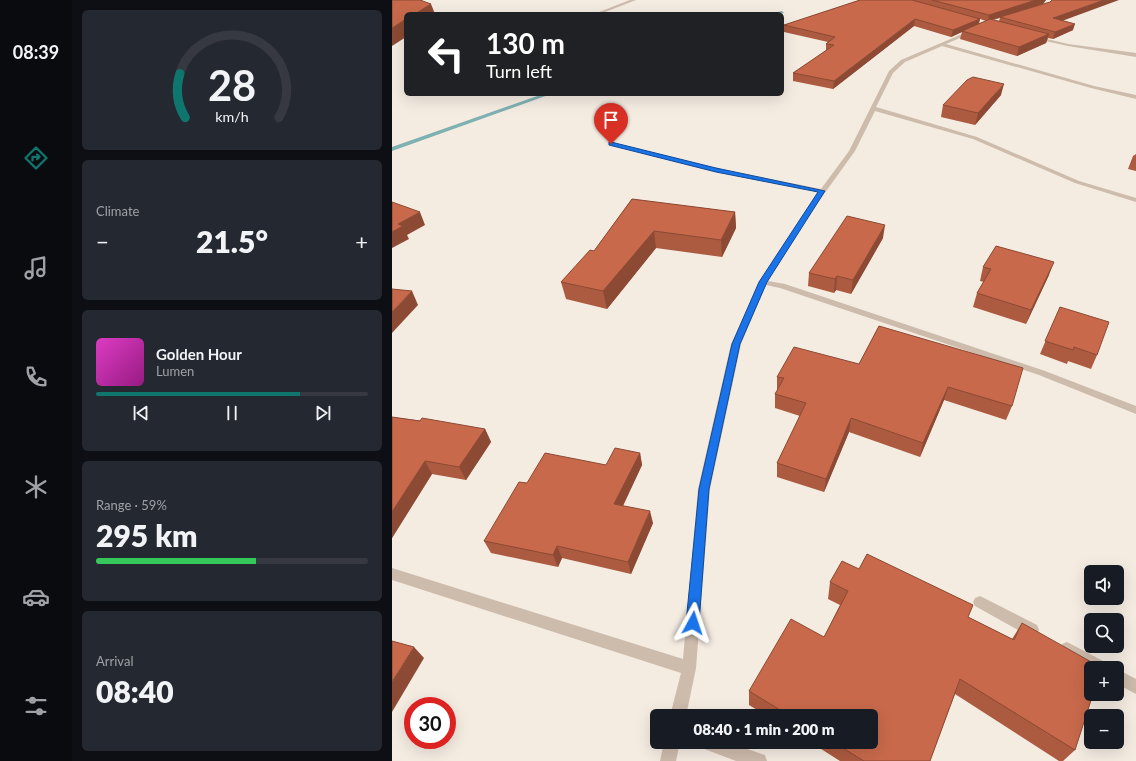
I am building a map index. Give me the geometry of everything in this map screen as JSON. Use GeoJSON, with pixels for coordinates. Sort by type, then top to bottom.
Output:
{"type":"FeatureCollection","features":[{"type":"Feature","properties":{"kind":"street"},"geometry":{"type":"LineString","coordinates":[[601,12],[634,0]]}},
{"type":"Feature","properties":{"kind":"street"},"geometry":{"type":"LineString","coordinates":[[680,709],[689,668],[704,489],[736,344],[763,282],[822,191],[852,151],[891,72],[903,61],[982,27]]}},
{"type":"Feature","properties":{"kind":"street"},"geometry":{"type":"LineString","coordinates":[[1025,34],[1068,45],[1136,55]]}},
{"type":"Feature","properties":{"kind":"street"},"geometry":{"type":"LineString","coordinates":[[941,44],[1092,87],[1136,97]]}},
{"type":"Feature","properties":{"kind":"street"},"geometry":{"type":"LineString","coordinates":[[872,108],[975,138],[1077,182],[1136,200]]}},
{"type":"Feature","properties":{"kind":"street"},"geometry":{"type":"LineString","coordinates":[[611,144],[716,170],[822,191]]}},
{"type":"Feature","properties":{"kind":"street"},"geometry":{"type":"LineString","coordinates":[[763,282],[811,295],[1042,373],[1136,410]]}},
{"type":"Feature","properties":{"kind":"street"},"geometry":{"type":"LineString","coordinates":[[392,574],[689,668]]}},
{"type":"Feature","properties":{"kind":"street"},"geometry":{"type":"LineString","coordinates":[[980,602],[1089,661]]}},
{"type":"Feature","properties":{"kind":"street"},"geometry":{"type":"LineString","coordinates":[[1124,680],[1136,687]]}},
{"type":"Feature","properties":{"kind":"street"},"geometry":{"type":"LineString","coordinates":[[668,761],[671,749]]}},
{"type":"Feature","properties":{"kind":"street"},"geometry":{"type":"LineString","coordinates":[[724,749],[759,761]]}},
{"type":"Feature","properties":{"kind":"building"},"geometry":{"type":"Polygon","coordinates":[[[392,0],[420,0],[431,4],[418,12],[404,12],[404,20],[392,28],[392,0]]]}},
{"type":"Feature","properties":{"kind":"building"},"geometry":{"type":"Polygon","coordinates":[[[860,0],[912,0],[980,19],[953,30],[915,19],[834,81],[793,73],[834,45],[826,44],[835,37],[784,25],[860,0]]]}},
{"type":"Feature","properties":{"kind":"building"},"geometry":{"type":"Polygon","coordinates":[[[932,0],[1036,0],[989,15],[932,0]]]}},
{"type":"Feature","properties":{"kind":"building"},"geometry":{"type":"Polygon","coordinates":[[[1052,0],[1104,0],[1053,18],[1075,24],[1055,32],[1000,17],[1050,2],[1052,0]]]}},
{"type":"Feature","properties":{"kind":"building"},"geometry":{"type":"Polygon","coordinates":[[[990,19],[1049,34],[1019,47],[962,31],[990,19]]]}},
{"type":"Feature","properties":{"kind":"building"},"geometry":{"type":"Polygon","coordinates":[[[973,77],[1004,84],[978,113],[943,105],[967,80],[973,77]]]}},
{"type":"Feature","properties":{"kind":"building"},"geometry":{"type":"Polygon","coordinates":[[[632,199],[735,212],[721,240],[654,231],[603,291],[561,282],[590,250],[594,251],[632,199]]]}},
{"type":"Feature","properties":{"kind":"building"},"geometry":{"type":"Polygon","coordinates":[[[392,202],[420,212],[398,224],[403,226],[392,232],[392,202]]]}},
{"type":"Feature","properties":{"kind":"building"},"geometry":{"type":"Polygon","coordinates":[[[847,216],[885,225],[853,280],[837,276],[835,279],[809,273],[847,216]]]}},
{"type":"Feature","properties":{"kind":"building"},"geometry":{"type":"Polygon","coordinates":[[[996,246],[1054,262],[1031,310],[977,293],[991,269],[983,267],[996,246]]]}},
{"type":"Feature","properties":{"kind":"building"},"geometry":{"type":"Polygon","coordinates":[[[392,289],[412,291],[392,312],[392,289]]]}},
{"type":"Feature","properties":{"kind":"building"},"geometry":{"type":"Polygon","coordinates":[[[1060,307],[1109,322],[1097,355],[1074,347],[1073,350],[1045,341],[1060,307]]]}},
{"type":"Feature","properties":{"kind":"building"},"geometry":{"type":"Polygon","coordinates":[[[879,326],[1023,368],[1012,406],[948,387],[923,443],[851,418],[826,479],[777,463],[806,403],[775,394],[784,378],[777,377],[794,347],[859,364],[879,326]]]}},
{"type":"Feature","properties":{"kind":"building"},"geometry":{"type":"Polygon","coordinates":[[[392,417],[420,421],[422,418],[485,429],[459,467],[425,461],[392,512],[392,417]]]}},
{"type":"Feature","properties":{"kind":"building"},"geometry":{"type":"Polygon","coordinates":[[[615,448],[640,453],[614,504],[650,511],[628,562],[557,546],[553,555],[484,541],[519,482],[527,483],[545,453],[606,465],[615,448]]]}},
{"type":"Feature","properties":{"kind":"building"},"geometry":{"type":"Polygon","coordinates":[[[867,554],[973,605],[968,617],[1014,640],[1022,623],[1090,661],[1084,661],[1084,701],[1091,701],[1088,709],[1084,709],[1084,722],[1075,750],[960,679],[930,761],[864,761],[844,749],[878,749],[878,709],[779,709],[749,691],[791,619],[824,637],[848,591],[830,582],[842,561],[859,569],[867,554]]]}},
{"type":"Feature","properties":{"kind":"building"},"geometry":{"type":"Polygon","coordinates":[[[392,641],[414,647],[392,682],[392,641]]]}},
{"type":"Feature","properties":{"kind":"waterway"},"geometry":{"type":"LineString","coordinates":[[392,149],[542,96]]}},
{"type":"Feature","properties":{"kind":"route"},"geometry":{"type":"LineString","coordinates":[[611,144],[716,170],[822,191],[763,282],[736,344],[704,489],[693,623]]}}]}
